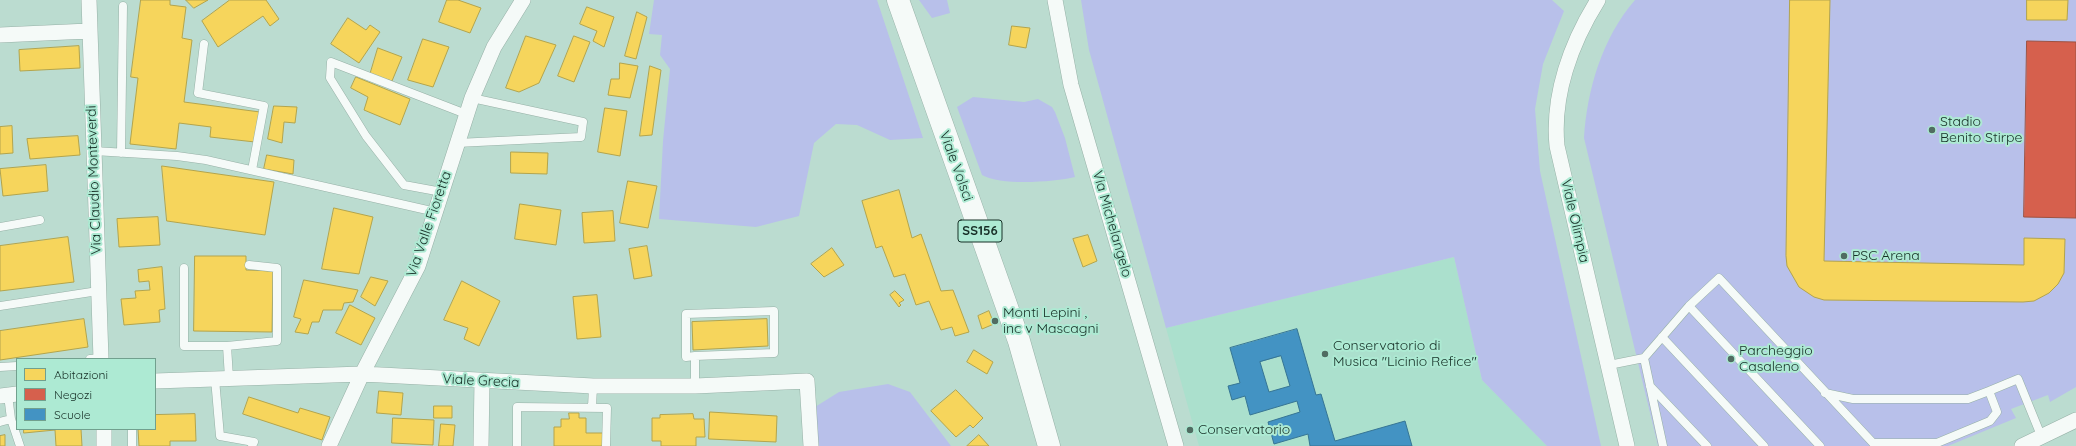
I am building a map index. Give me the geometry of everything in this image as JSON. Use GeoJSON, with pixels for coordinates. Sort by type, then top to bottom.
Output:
{"type":"FeatureCollection","features":[{"type":"Feature","properties":{"kind":"main road","name":"Viale Volsci"},"geometry":{"type":"LineString","coordinates":[[899,6],[1019,341],[1049,446]]}},
{"type":"Feature","properties":{"kind":"street","name":"Via Claudio Monteverdi"},"geometry":{"type":"LineString","coordinates":[[89,0],[98,291],[97,358]]}},
{"type":"Feature","properties":{"kind":"street","name":"Via Valle Fioretta"},"geometry":{"type":"LineString","coordinates":[[329,446],[362,374],[418,266],[472,98],[494,47],[523,0]]}},
{"type":"Feature","properties":{"kind":"street","name":"Via Michelangelo"},"geometry":{"type":"LineString","coordinates":[[1055,0],[1071,85],[1176,446]]}},
{"type":"Feature","properties":{"kind":"street","name":"Viale Olimpia"},"geometry":{"type":"LineString","coordinates":[[1598,0],[1588,16],[1567,65],[1561,90],[1556,132],[1627,446]]}},
{"type":"Feature","properties":{"kind":"street"},"geometry":{"type":"LineString","coordinates":[[0,35],[90,31]]}},
{"type":"Feature","properties":{"kind":"street","name":"Viale Grecia"},"geometry":{"type":"LineString","coordinates":[[156,382],[362,374],[593,386],[695,386],[807,381],[810,446]]}},
{"type":"Feature","properties":{"kind":"street"},"geometry":{"type":"LineString","coordinates":[[481,446],[482,381]]}},
{"type":"Feature","properties":{"kind":"street"},"geometry":{"type":"LineString","coordinates":[[2022,446],[2042,438],[2076,420]]}},
{"type":"Feature","properties":{"kind":"street"},"geometry":{"type":"LineString","coordinates":[[104,430],[104,446]]}},
{"type":"Feature","properties":{"kind":"lane"},"geometry":{"type":"LineString","coordinates":[[121,152],[123,6]]}},
{"type":"Feature","properties":{"kind":"lane"},"geometry":{"type":"LineString","coordinates":[[204,44],[198,93],[264,106],[252,170]]}},
{"type":"Feature","properties":{"kind":"lane"},"geometry":{"type":"LineString","coordinates":[[442,192],[404,185],[366,136],[330,78],[331,62],[466,114]]}},
{"type":"Feature","properties":{"kind":"lane"},"geometry":{"type":"LineString","coordinates":[[457,143],[581,137],[583,122],[472,98]]}},
{"type":"Feature","properties":{"kind":"lane"},"geometry":{"type":"LineString","coordinates":[[94,151],[192,158],[252,170],[436,212]]}},
{"type":"Feature","properties":{"kind":"lane"},"geometry":{"type":"LineString","coordinates":[[0,227],[40,220]]}},
{"type":"Feature","properties":{"kind":"lane"},"geometry":{"type":"LineString","coordinates":[[184,268],[184,346],[227,346],[277,341],[277,268],[249,265]]}},
{"type":"Feature","properties":{"kind":"lane"},"geometry":{"type":"LineString","coordinates":[[1609,365],[1644,358],[1689,306],[1719,278],[1825,394],[1873,443],[1937,443]]}},
{"type":"Feature","properties":{"kind":"lane"},"geometry":{"type":"LineString","coordinates":[[0,306],[98,291]]}},
{"type":"Feature","properties":{"kind":"lane"},"geometry":{"type":"LineString","coordinates":[[1689,306],[1820,446]]}},
{"type":"Feature","properties":{"kind":"lane"},"geometry":{"type":"LineString","coordinates":[[774,311],[774,353],[695,356],[686,357],[686,314],[774,311]]}},
{"type":"Feature","properties":{"kind":"lane"},"geometry":{"type":"LineString","coordinates":[[1662,337],[1764,446]]}},
{"type":"Feature","properties":{"kind":"lane"},"geometry":{"type":"LineString","coordinates":[[227,346],[222,379],[220,436],[263,446]]}},
{"type":"Feature","properties":{"kind":"lane"},"geometry":{"type":"LineString","coordinates":[[695,356],[695,386]]}},
{"type":"Feature","properties":{"kind":"lane"},"geometry":{"type":"LineString","coordinates":[[1644,358],[1663,446]]}},
{"type":"Feature","properties":{"kind":"lane"},"geometry":{"type":"LineString","coordinates":[[0,367],[16,366]]}},
{"type":"Feature","properties":{"kind":"lane"},"geometry":{"type":"LineString","coordinates":[[1825,394],[1853,399],[1968,399],[2018,379],[2042,438]]}},
{"type":"Feature","properties":{"kind":"lane"},"geometry":{"type":"LineString","coordinates":[[592,408],[593,386]]}},
{"type":"Feature","properties":{"kind":"lane"},"geometry":{"type":"LineString","coordinates":[[1650,386],[1707,446]]}},
{"type":"Feature","properties":{"kind":"lane"},"geometry":{"type":"LineString","coordinates":[[1929,446],[1990,421],[1997,412],[1997,408],[1989,391]]}},
{"type":"Feature","properties":{"kind":"lane"},"geometry":{"type":"LineString","coordinates":[[8,395],[11,419],[20,446]]}},
{"type":"Feature","properties":{"kind":"lane"},"geometry":{"type":"LineString","coordinates":[[517,446],[518,407],[607,408],[606,446]]}},
{"type":"Feature","properties":{"kind":"lane"},"geometry":{"type":"LineString","coordinates":[[0,422],[11,419]]}},
{"type":"Feature","properties":{"kind":"lane"},"geometry":{"type":"LineString","coordinates":[[132,430],[132,446]]}},
{"type":"Feature","properties":{"kind":"shaded area"},"geometry":{"type":"Polygon","coordinates":[[[654,0],[877,0],[923,138],[890,140],[857,125],[836,124],[814,143],[799,216],[756,227],[659,219],[663,141],[670,69],[660,55],[662,35],[649,34],[654,0]]]}},
{"type":"Feature","properties":{"kind":"shaded area"},"geometry":{"type":"Polygon","coordinates":[[[919,0],[947,0],[950,13],[932,18],[919,0]]]}},
{"type":"Feature","properties":{"kind":"shaded area"},"geometry":{"type":"Polygon","coordinates":[[[1081,0],[1552,0],[1564,11],[1543,64],[1535,109],[1540,171],[1601,446],[1547,446],[1482,380],[1454,257],[1166,328],[1089,50],[1081,0]]]}},
{"type":"Feature","properties":{"kind":"shaded area","name":"PSC Arena"},"geometry":{"type":"Polygon","coordinates":[[[1635,0],[2076,0],[2076,387],[2050,402],[2048,395],[2011,409],[2016,418],[1948,446],[1658,446],[1584,138],[1589,102],[1598,65],[1605,48],[1623,15],[1635,0]]]}},
{"type":"Feature","properties":{"kind":"shaded area"},"geometry":{"type":"Polygon","coordinates":[[[973,97],[1024,102],[1038,99],[1052,107],[1065,138],[1075,177],[1054,180],[1014,182],[1002,181],[982,175],[957,107],[973,97]]]}},
{"type":"Feature","properties":{"kind":"shaded area","name":"Conservatorio di Musica \"Licinio Refice\""},"geometry":{"type":"Polygon","coordinates":[[[1454,257],[1482,380],[1547,446],[1199,446],[1166,328],[1454,257]]]}},
{"type":"Feature","properties":{"kind":"shaded area"},"geometry":{"type":"Polygon","coordinates":[[[888,384],[910,392],[951,446],[817,446],[815,407],[839,392],[888,384]]]}},
{"type":"Feature","properties":{"kind":"building: Abitazioni"},"geometry":{"type":"Polygon","coordinates":[[[141,0],[170,0],[170,5],[186,7],[182,38],[192,40],[184,102],[260,112],[255,142],[210,137],[211,127],[179,123],[176,149],[130,144],[138,78],[131,77],[141,0]]]}},
{"type":"Feature","properties":{"kind":"building: Abitazioni"},"geometry":{"type":"Polygon","coordinates":[[[186,0],[208,0],[194,8],[186,0]]]}},
{"type":"Feature","properties":{"kind":"building: Abitazioni"},"geometry":{"type":"Polygon","coordinates":[[[230,0],[266,0],[279,19],[270,26],[263,16],[218,47],[202,21],[230,0]]]}},
{"type":"Feature","properties":{"kind":"building: Abitazioni"},"geometry":{"type":"Polygon","coordinates":[[[447,0],[458,0],[481,8],[470,33],[439,22],[447,0]]]}},
{"type":"Feature","properties":{"kind":"building: Abitazioni"},"geometry":{"type":"Polygon","coordinates":[[[1790,0],[1830,0],[1824,261],[2024,265],[2024,238],[2065,239],[2064,273],[2058,284],[2049,293],[2034,301],[2023,302],[1824,300],[1814,297],[1799,287],[1787,266],[1786,256],[1790,0]]]}},
{"type":"Feature","properties":{"kind":"building: Abitazioni"},"geometry":{"type":"Polygon","coordinates":[[[2027,0],[2068,0],[2067,20],[2027,20],[2027,0]]]}},
{"type":"Feature","properties":{"kind":"building: Abitazioni"},"geometry":{"type":"Polygon","coordinates":[[[587,7],[614,17],[604,47],[593,41],[597,31],[580,24],[587,7]]]}},
{"type":"Feature","properties":{"kind":"building: Abitazioni"},"geometry":{"type":"Polygon","coordinates":[[[637,12],[647,17],[636,59],[625,56],[637,12]]]}},
{"type":"Feature","properties":{"kind":"building: Abitazioni"},"geometry":{"type":"Polygon","coordinates":[[[348,18],[366,30],[370,25],[380,32],[359,63],[331,44],[348,18]]]}},
{"type":"Feature","properties":{"kind":"building: Abitazioni"},"geometry":{"type":"Polygon","coordinates":[[[1012,26],[1030,28],[1026,48],[1009,45],[1012,26]]]}},
{"type":"Feature","properties":{"kind":"building: Abitazioni"},"geometry":{"type":"Polygon","coordinates":[[[526,36],[556,45],[539,83],[519,92],[506,88],[526,36]]]}},
{"type":"Feature","properties":{"kind":"building: Abitazioni"},"geometry":{"type":"Polygon","coordinates":[[[574,36],[590,42],[574,82],[558,76],[574,36]]]}},
{"type":"Feature","properties":{"kind":"building: Abitazioni"},"geometry":{"type":"Polygon","coordinates":[[[423,39],[449,47],[433,87],[408,80],[423,39]]]}},
{"type":"Feature","properties":{"kind":"building: Abitazioni"},"geometry":{"type":"Polygon","coordinates":[[[79,46],[80,68],[20,71],[19,50],[79,46]]]}},
{"type":"Feature","properties":{"kind":"building: Abitazioni"},"geometry":{"type":"Polygon","coordinates":[[[378,48],[402,57],[392,81],[370,75],[378,48]]]}},
{"type":"Feature","properties":{"kind":"building: Abitazioni"},"geometry":{"type":"Polygon","coordinates":[[[620,63],[638,66],[630,98],[608,95],[611,79],[619,79],[620,63]]]}},
{"type":"Feature","properties":{"kind":"building: Abitazioni"},"geometry":{"type":"Polygon","coordinates":[[[650,66],[661,70],[652,135],[640,136],[650,66]]]}},
{"type":"Feature","properties":{"kind":"building: Abitazioni"},"geometry":{"type":"Polygon","coordinates":[[[356,77],[410,99],[400,125],[364,110],[368,97],[351,88],[356,77]]]}},
{"type":"Feature","properties":{"kind":"building: Abitazioni"},"geometry":{"type":"Polygon","coordinates":[[[274,106],[297,107],[295,123],[284,122],[282,143],[268,139],[274,106]]]}},
{"type":"Feature","properties":{"kind":"building: Abitazioni"},"geometry":{"type":"Polygon","coordinates":[[[605,108],[627,111],[620,156],[598,152],[605,108]]]}},
{"type":"Feature","properties":{"kind":"building: Abitazioni"},"geometry":{"type":"Polygon","coordinates":[[[12,126],[13,153],[0,154],[0,127],[12,126]]]}},
{"type":"Feature","properties":{"kind":"building: Abitazioni"},"geometry":{"type":"Polygon","coordinates":[[[78,136],[80,155],[30,159],[27,139],[78,136]]]}},
{"type":"Feature","properties":{"kind":"building: Abitazioni"},"geometry":{"type":"Polygon","coordinates":[[[511,152],[548,153],[547,174],[511,173],[511,152]]]}},
{"type":"Feature","properties":{"kind":"building: Abitazioni"},"geometry":{"type":"Polygon","coordinates":[[[267,155],[294,160],[293,174],[264,169],[267,155]]]}},
{"type":"Feature","properties":{"kind":"building: Abitazioni"},"geometry":{"type":"Polygon","coordinates":[[[46,165],[48,191],[3,196],[0,169],[46,165]]]}},
{"type":"Feature","properties":{"kind":"building: Abitazioni"},"geometry":{"type":"Polygon","coordinates":[[[162,166],[274,182],[265,235],[167,221],[162,166]]]}},
{"type":"Feature","properties":{"kind":"building: Abitazioni"},"geometry":{"type":"Polygon","coordinates":[[[628,181],[657,186],[648,228],[620,223],[628,181]]]}},
{"type":"Feature","properties":{"kind":"building: Abitazioni"},"geometry":{"type":"Polygon","coordinates":[[[899,190],[912,238],[921,234],[941,291],[953,290],[969,332],[955,336],[952,327],[941,330],[929,301],[916,305],[905,274],[894,277],[882,246],[876,248],[862,201],[899,190]]]}},
{"type":"Feature","properties":{"kind":"building: Abitazioni"},"geometry":{"type":"Polygon","coordinates":[[[520,204],[561,210],[556,245],[515,239],[520,204]]]}},
{"type":"Feature","properties":{"kind":"building: Abitazioni"},"geometry":{"type":"Polygon","coordinates":[[[334,208],[373,217],[359,274],[322,269],[334,208]]]}},
{"type":"Feature","properties":{"kind":"building: Abitazioni"},"geometry":{"type":"Polygon","coordinates":[[[613,211],[615,241],[584,243],[582,213],[613,211]]]}},
{"type":"Feature","properties":{"kind":"building: Abitazioni"},"geometry":{"type":"Polygon","coordinates":[[[158,217],[160,245],[119,247],[117,219],[158,217]]]}},
{"type":"Feature","properties":{"kind":"building: Abitazioni"},"geometry":{"type":"Polygon","coordinates":[[[1088,235],[1097,261],[1083,267],[1073,239],[1088,235]]]}},
{"type":"Feature","properties":{"kind":"building: Abitazioni"},"geometry":{"type":"Polygon","coordinates":[[[68,237],[74,282],[0,291],[0,246],[68,237]]]}},
{"type":"Feature","properties":{"kind":"building: Abitazioni"},"geometry":{"type":"Polygon","coordinates":[[[647,246],[652,276],[634,279],[629,249],[647,246]]]}},
{"type":"Feature","properties":{"kind":"building: Abitazioni"},"geometry":{"type":"Polygon","coordinates":[[[832,248],[844,265],[824,277],[811,264],[832,248]]]}},
{"type":"Feature","properties":{"kind":"building: Abitazioni"},"geometry":{"type":"Polygon","coordinates":[[[195,256],[246,256],[246,270],[273,271],[272,332],[194,331],[195,256]]]}},
{"type":"Feature","properties":{"kind":"building: Abitazioni"},"geometry":{"type":"Polygon","coordinates":[[[162,267],[165,309],[159,310],[160,322],[124,325],[121,299],[136,298],[135,291],[150,290],[149,281],[139,282],[138,270],[162,267]]]}},
{"type":"Feature","properties":{"kind":"building: Abitazioni"},"geometry":{"type":"Polygon","coordinates":[[[371,277],[388,281],[375,306],[361,297],[371,277]]]}},
{"type":"Feature","properties":{"kind":"building: Abitazioni"},"geometry":{"type":"Polygon","coordinates":[[[304,280],[358,290],[353,302],[344,303],[342,310],[323,310],[319,322],[312,322],[308,334],[295,332],[301,319],[294,317],[304,280]]]}},
{"type":"Feature","properties":{"kind":"building: Abitazioni"},"geometry":{"type":"Polygon","coordinates":[[[462,281],[500,301],[479,346],[464,339],[468,328],[444,320],[462,281]]]}},
{"type":"Feature","properties":{"kind":"building: Abitazioni"},"geometry":{"type":"Polygon","coordinates":[[[895,291],[904,300],[899,303],[901,305],[899,307],[890,295],[895,291]]]}},
{"type":"Feature","properties":{"kind":"building: Abitazioni"},"geometry":{"type":"Polygon","coordinates":[[[597,295],[601,337],[577,339],[573,297],[597,295]]]}},
{"type":"Feature","properties":{"kind":"building: Abitazioni"},"geometry":{"type":"Polygon","coordinates":[[[350,305],[375,318],[361,345],[336,333],[350,305]]]}},
{"type":"Feature","properties":{"kind":"building: Abitazioni"},"geometry":{"type":"Polygon","coordinates":[[[989,311],[994,324],[982,329],[978,316],[989,311]]]}},
{"type":"Feature","properties":{"kind":"building: Abitazioni"},"geometry":{"type":"Polygon","coordinates":[[[84,319],[88,347],[0,360],[0,331],[84,319]]]}},
{"type":"Feature","properties":{"kind":"building: Abitazioni"},"geometry":{"type":"Polygon","coordinates":[[[767,319],[768,346],[693,350],[692,322],[767,319]]]}},
{"type":"Feature","properties":{"kind":"building: Abitazioni"},"geometry":{"type":"Polygon","coordinates":[[[974,350],[993,362],[987,374],[967,362],[974,350]]]}},
{"type":"Feature","properties":{"kind":"building: Abitazioni"},"geometry":{"type":"Polygon","coordinates":[[[956,390],[983,418],[973,428],[970,425],[956,437],[931,411],[956,390]]]}},
{"type":"Feature","properties":{"kind":"building: Abitazioni"},"geometry":{"type":"Polygon","coordinates":[[[379,391],[403,393],[401,415],[377,413],[379,391]]]}},
{"type":"Feature","properties":{"kind":"building: Abitazioni"},"geometry":{"type":"Polygon","coordinates":[[[249,397],[298,413],[300,408],[330,417],[322,440],[243,414],[249,397]]]}},
{"type":"Feature","properties":{"kind":"building: Abitazioni"},"geometry":{"type":"Polygon","coordinates":[[[434,406],[452,406],[452,418],[434,418],[434,406]]]}},
{"type":"Feature","properties":{"kind":"building: Abitazioni"},"geometry":{"type":"Polygon","coordinates":[[[710,412],[777,416],[776,442],[709,439],[710,412]]]}},
{"type":"Feature","properties":{"kind":"building: Abitazioni"},"geometry":{"type":"Polygon","coordinates":[[[569,413],[579,413],[579,418],[586,418],[586,433],[603,433],[603,446],[554,446],[554,427],[561,427],[561,419],[569,419],[569,413]]]}},
{"type":"Feature","properties":{"kind":"building: Abitazioni"},"geometry":{"type":"Polygon","coordinates":[[[195,414],[196,441],[170,441],[170,446],[139,446],[138,430],[156,430],[156,415],[195,414]]]}},
{"type":"Feature","properties":{"kind":"building: Abitazioni"},"geometry":{"type":"Polygon","coordinates":[[[693,414],[694,419],[704,419],[705,437],[696,437],[696,446],[661,446],[661,441],[652,441],[652,418],[660,418],[660,415],[693,414]]]}},
{"type":"Feature","properties":{"kind":"building: Abitazioni"},"geometry":{"type":"Polygon","coordinates":[[[393,418],[434,420],[433,445],[392,443],[393,418]]]}},
{"type":"Feature","properties":{"kind":"building: Abitazioni"},"geometry":{"type":"Polygon","coordinates":[[[441,424],[455,425],[453,446],[439,446],[441,424]]]}},
{"type":"Feature","properties":{"kind":"building: Abitazioni"},"geometry":{"type":"Polygon","coordinates":[[[24,430],[55,430],[24,433],[24,430]]]}},
{"type":"Feature","properties":{"kind":"building: Abitazioni"},"geometry":{"type":"Polygon","coordinates":[[[55,430],[81,430],[82,446],[56,446],[55,430]]]}},
{"type":"Feature","properties":{"kind":"building: Abitazioni"},"geometry":{"type":"Polygon","coordinates":[[[5,435],[5,446],[0,446],[0,436],[5,435]]]}},
{"type":"Feature","properties":{"kind":"building: Abitazioni"},"geometry":{"type":"Polygon","coordinates":[[[979,435],[989,446],[967,446],[979,435]]]}},
{"type":"Feature","properties":{"kind":"building: Negozi"},"geometry":{"type":"Polygon","coordinates":[[[2027,41],[2076,42],[2076,218],[2024,217],[2027,41]]]}},
{"type":"Feature","properties":{"kind":"building: Scuole"},"geometry":{"type":"Polygon","coordinates":[[[1297,329],[1316,395],[1321,394],[1335,441],[1405,421],[1412,446],[1310,446],[1308,434],[1274,444],[1268,422],[1300,412],[1297,401],[1250,415],[1245,396],[1232,400],[1228,386],[1240,383],[1230,348],[1297,329]],[[1281,356],[1260,362],[1269,392],[1290,386],[1281,356]]]}},
{"type":"Feature","properties":{"kind":"place","name":"Stadio Benito Stirpe"},"geometry":{"type":"Point","coordinates":[1932,130]}},
{"type":"Feature","properties":{"kind":"place","name":"PSC Arena"},"geometry":{"type":"Point","coordinates":[1844,256]}},
{"type":"Feature","properties":{"kind":"place","name":"Monti Lepini , inc v Mascagni"},"geometry":{"type":"Point","coordinates":[995,321]}},
{"type":"Feature","properties":{"kind":"place","name":"Conservatorio di Musica \"Licinio Refice\""},"geometry":{"type":"Point","coordinates":[1325,354]}},
{"type":"Feature","properties":{"kind":"place","name":"Parcheggio Casaleno"},"geometry":{"type":"Point","coordinates":[1731,359]}},
{"type":"Feature","properties":{"kind":"place","name":"Conservatorio"},"geometry":{"type":"Point","coordinates":[1190,430]}}]}
